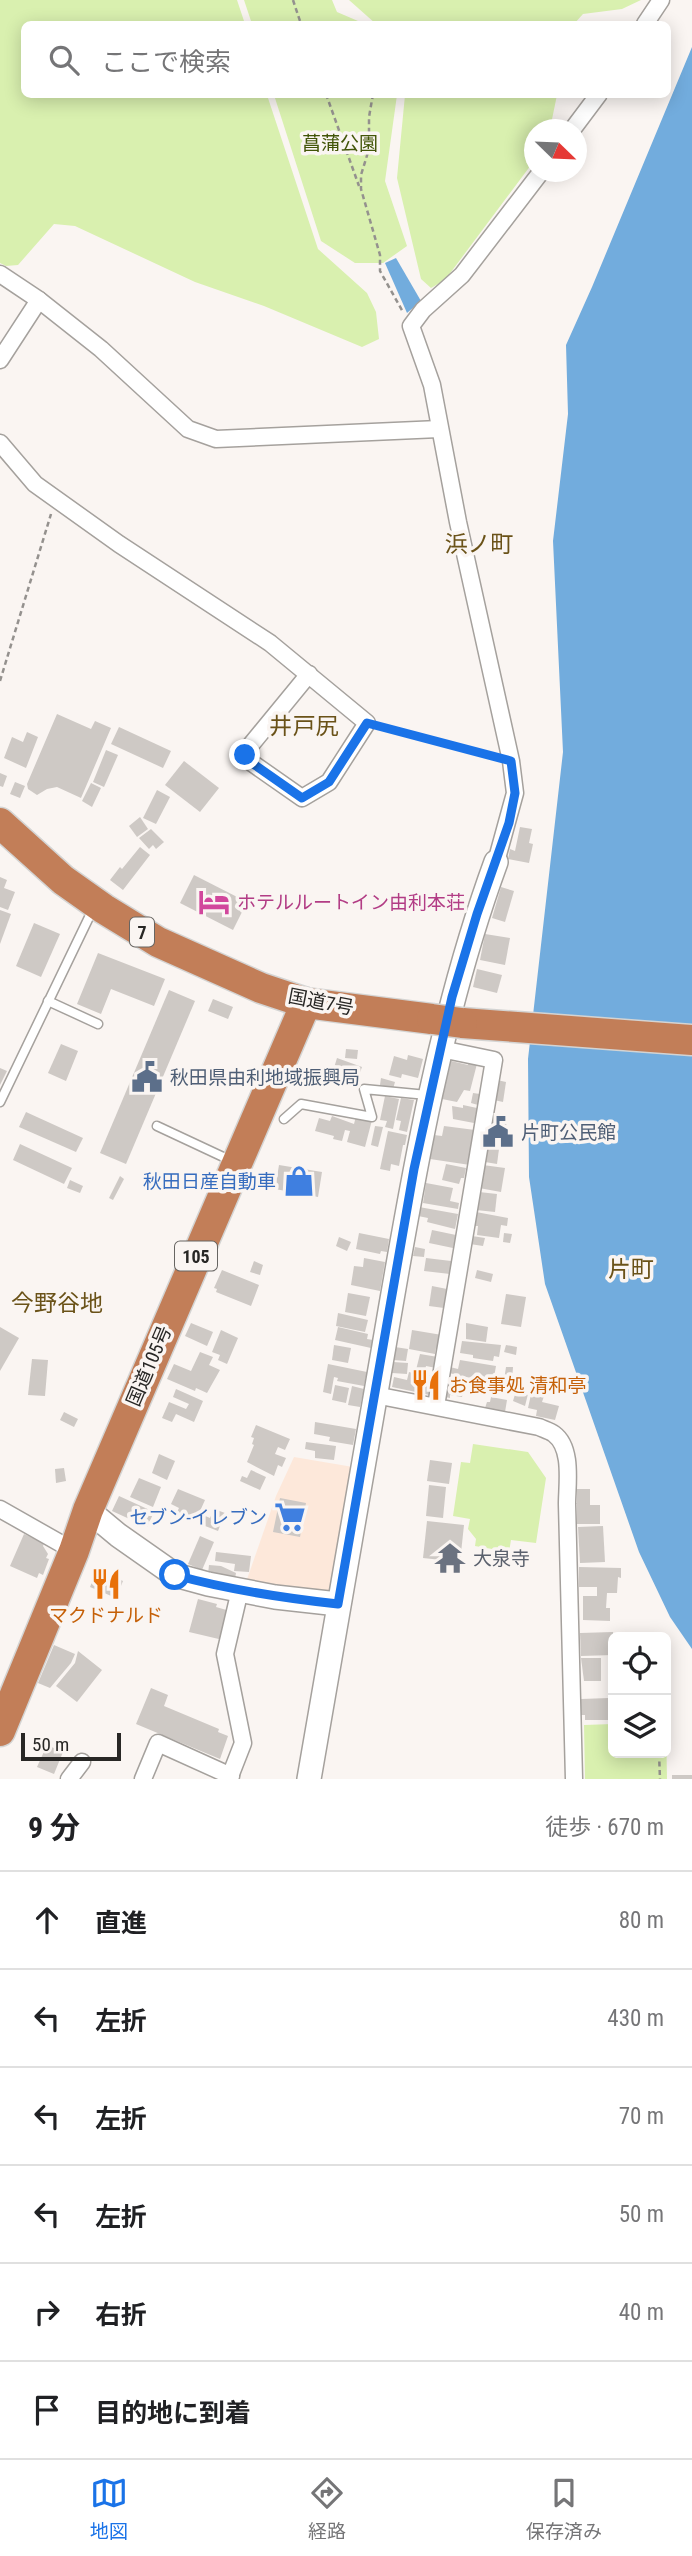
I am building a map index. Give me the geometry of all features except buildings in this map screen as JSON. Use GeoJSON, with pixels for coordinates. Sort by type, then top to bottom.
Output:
{"type":"FeatureCollection","features":[{"type":"Feature","properties":{"kind":"highway","name":"国道7号"},"geometry":{"type":"LineString","coordinates":[[4,832],[95,903],[158,942],[261,988],[306,1003],[461,1023],[692,1040]]}},
{"type":"Feature","properties":{"kind":"highway","name":"国道105号"},"geometry":{"type":"LineString","coordinates":[[0,1731],[74,1551],[88,1510],[306,1003]]}},
{"type":"Feature","properties":{"kind":"street"},"geometry":{"type":"LineString","coordinates":[[647,21],[661,0]]}},
{"type":"Feature","properties":{"kind":"street"},"geometry":{"type":"LineString","coordinates":[[580,119],[596,98]]}},
{"type":"Feature","properties":{"kind":"street"},"geometry":{"type":"LineString","coordinates":[[309,1779],[414,1169],[463,962],[496,862],[515,793],[511,761],[439,429],[432,385],[411,326],[423,310],[462,275],[533,182]]}},
{"type":"Feature","properties":{"kind":"street"},"geometry":{"type":"LineString","coordinates":[[0,274],[39,300],[102,349],[165,411],[188,429],[216,439],[439,429]]}},
{"type":"Feature","properties":{"kind":"street"},"geometry":{"type":"LineString","coordinates":[[0,360],[39,300]]}},
{"type":"Feature","properties":{"kind":"street"},"geometry":{"type":"LineString","coordinates":[[0,443],[36,484],[119,544],[270,643],[309,674],[367,723],[329,782],[302,798],[252,763],[245,752],[309,674]]}},
{"type":"Feature","properties":{"kind":"street"},"geometry":{"type":"LineString","coordinates":[[436,1406],[494,1060],[441,1049]]}},
{"type":"Feature","properties":{"kind":"street"},"geometry":{"type":"LineString","coordinates":[[375,1395],[539,1427],[556,1435],[568,1469],[574,1779]]}},
{"type":"Feature","properties":{"kind":"street"},"geometry":{"type":"LineString","coordinates":[[0,1509],[74,1551]]}},
{"type":"Feature","properties":{"kind":"street"},"geometry":{"type":"LineString","coordinates":[[88,1510],[175,1575],[240,1590],[338,1604]]}},
{"type":"Feature","properties":{"kind":"street"},"geometry":{"type":"LineString","coordinates":[[143,1779],[158,1743],[230,1778],[243,1743],[225,1654],[240,1590]]}},
{"type":"Feature","properties":{"kind":"street"},"geometry":{"type":"LineString","coordinates":[[69,1779],[82,1762]]}},
{"type":"Feature","properties":{"kind":"lane"},"geometry":{"type":"LineString","coordinates":[[0,1102],[95,903]]}},
{"type":"Feature","properties":{"kind":"lane"},"geometry":{"type":"LineString","coordinates":[[48,1001],[98,1024]]}},
{"type":"Feature","properties":{"kind":"lane"},"geometry":{"type":"LineString","coordinates":[[284,1119],[301,1104],[372,1117],[364,1089],[430,1096]]}},
{"type":"Feature","properties":{"kind":"lane"},"geometry":{"type":"LineString","coordinates":[[157,1126],[236,1163]]}},
{"type":"Feature","properties":{"kind":"path"},"geometry":{"type":"LineString","coordinates":[[293,0],[300,21]]}},
{"type":"Feature","properties":{"kind":"path"},"geometry":{"type":"LineString","coordinates":[[328,98],[380,255],[380,271],[411,326]]}},
{"type":"Feature","properties":{"kind":"path"},"geometry":{"type":"LineString","coordinates":[[360,189],[361,174],[369,149],[372,98]]}},
{"type":"Feature","properties":{"kind":"path"},"geometry":{"type":"LineString","coordinates":[[0,681],[56,498]]}},
{"type":"Feature","properties":{"kind":"path"},"geometry":{"type":"LineString","coordinates":[[367,723],[511,761]]}},
{"type":"Feature","properties":{"kind":"path"},"geometry":{"type":"LineString","coordinates":[[659,1758],[660,1779]]}},
{"type":"Feature","properties":{"kind":"shaded area"},"geometry":{"type":"Polygon","coordinates":[[[294,1457],[353,1467],[331,1597],[245,1585],[276,1496],[294,1457]]]}},
{"type":"Feature","properties":{"kind":"green space"},"geometry":{"type":"Polygon","coordinates":[[[0,0],[237,0],[244,21],[21,21],[21,98],[268,98],[318,249],[367,293],[376,312],[379,339],[362,347],[264,306],[195,282],[75,226],[54,224],[18,265],[6,266],[0,263],[0,0]]]}},
{"type":"Feature","properties":{"kind":"green space"},"geometry":{"type":"Polygon","coordinates":[[[244,0],[332,0],[337,12],[358,21],[251,21],[244,0]]]}},
{"type":"Feature","properties":{"kind":"green space"},"geometry":{"type":"Polygon","coordinates":[[[349,0],[641,0],[622,9],[583,14],[577,21],[373,21],[349,0]]]}},
{"type":"Feature","properties":{"kind":"green space","name":"菖蒲公園"},"geometry":{"type":"Polygon","coordinates":[[[275,98],[397,98],[385,181],[407,246],[383,263],[355,263],[321,241],[275,98]]]}},
{"type":"Feature","properties":{"kind":"green space"},"geometry":{"type":"Polygon","coordinates":[[[405,98],[556,98],[552,119],[524,119],[524,174],[445,280],[431,288],[421,279],[397,178],[405,98]]]}},
{"type":"Feature","properties":{"kind":"green space"},"geometry":{"type":"Polygon","coordinates":[[[473,1444],[528,1452],[546,1478],[536,1543],[511,1540],[509,1552],[475,1546],[476,1539],[468,1529],[470,1519],[453,1516],[461,1462],[470,1463],[473,1444]]]}},
{"type":"Feature","properties":{"kind":"green space"},"geometry":{"type":"Polygon","coordinates":[[[608,1724],[608,1758],[667,1758],[667,1779],[585,1779],[584,1725],[608,1724]]]}},
{"type":"Feature","properties":{"kind":"water"},"geometry":{"type":"Polygon","coordinates":[[[692,47],[692,1649],[670,1617],[639,1552],[545,1284],[529,1177],[528,1059],[563,752],[553,541],[568,414],[566,345],[692,47]]]}},
{"type":"Feature","properties":{"kind":"water"},"geometry":{"type":"Polygon","coordinates":[[[396,258],[421,301],[407,313],[385,263],[396,258]]]}},
{"type":"Feature","properties":{"kind":"place","name":"ホテルルートイン由利本荘"},"geometry":{"type":"Point","coordinates":[214,902]}},
{"type":"Feature","properties":{"kind":"place","name":"秋田県由利地域振興局"},"geometry":{"type":"Point","coordinates":[147,1077]}},
{"type":"Feature","properties":{"kind":"place","name":"片町公民館"},"geometry":{"type":"Point","coordinates":[498,1132]}},
{"type":"Feature","properties":{"kind":"place","name":"秋田日産自動車"},"geometry":{"type":"Point","coordinates":[299,1181]}},
{"type":"Feature","properties":{"kind":"place","name":"お食事処 清和亭"},"geometry":{"type":"Point","coordinates":[426,1385]}},
{"type":"Feature","properties":{"kind":"place","name":"セブン-イレブン"},"geometry":{"type":"Point","coordinates":[290,1517]}},
{"type":"Feature","properties":{"kind":"place","name":"大泉寺"},"geometry":{"type":"Point","coordinates":[450,1558]}},
{"type":"Feature","properties":{"kind":"place","name":"マクドナルド"},"geometry":{"type":"Point","coordinates":[106,1584]}},
{"type":"Feature","properties":{"kind":"district","name":"浜ノ町"},"geometry":{"type":"Point","coordinates":[479,544]}},
{"type":"Feature","properties":{"kind":"district","name":"井戸尻"},"geometry":{"type":"Point","coordinates":[304,726]}},
{"type":"Feature","properties":{"kind":"district","name":"片町"},"geometry":{"type":"Point","coordinates":[631,1269]}},
{"type":"Feature","properties":{"kind":"district","name":"今野谷地"},"geometry":{"type":"Point","coordinates":[57,1303]}},
{"type":"Feature","properties":{"kind":"route"},"geometry":{"type":"LineString","coordinates":[[175,1575],[275,1597],[338,1604],[414,1169],[452,997],[509,823],[515,793],[511,761],[367,723],[329,782],[302,798],[252,763],[245,755]]}}]}
